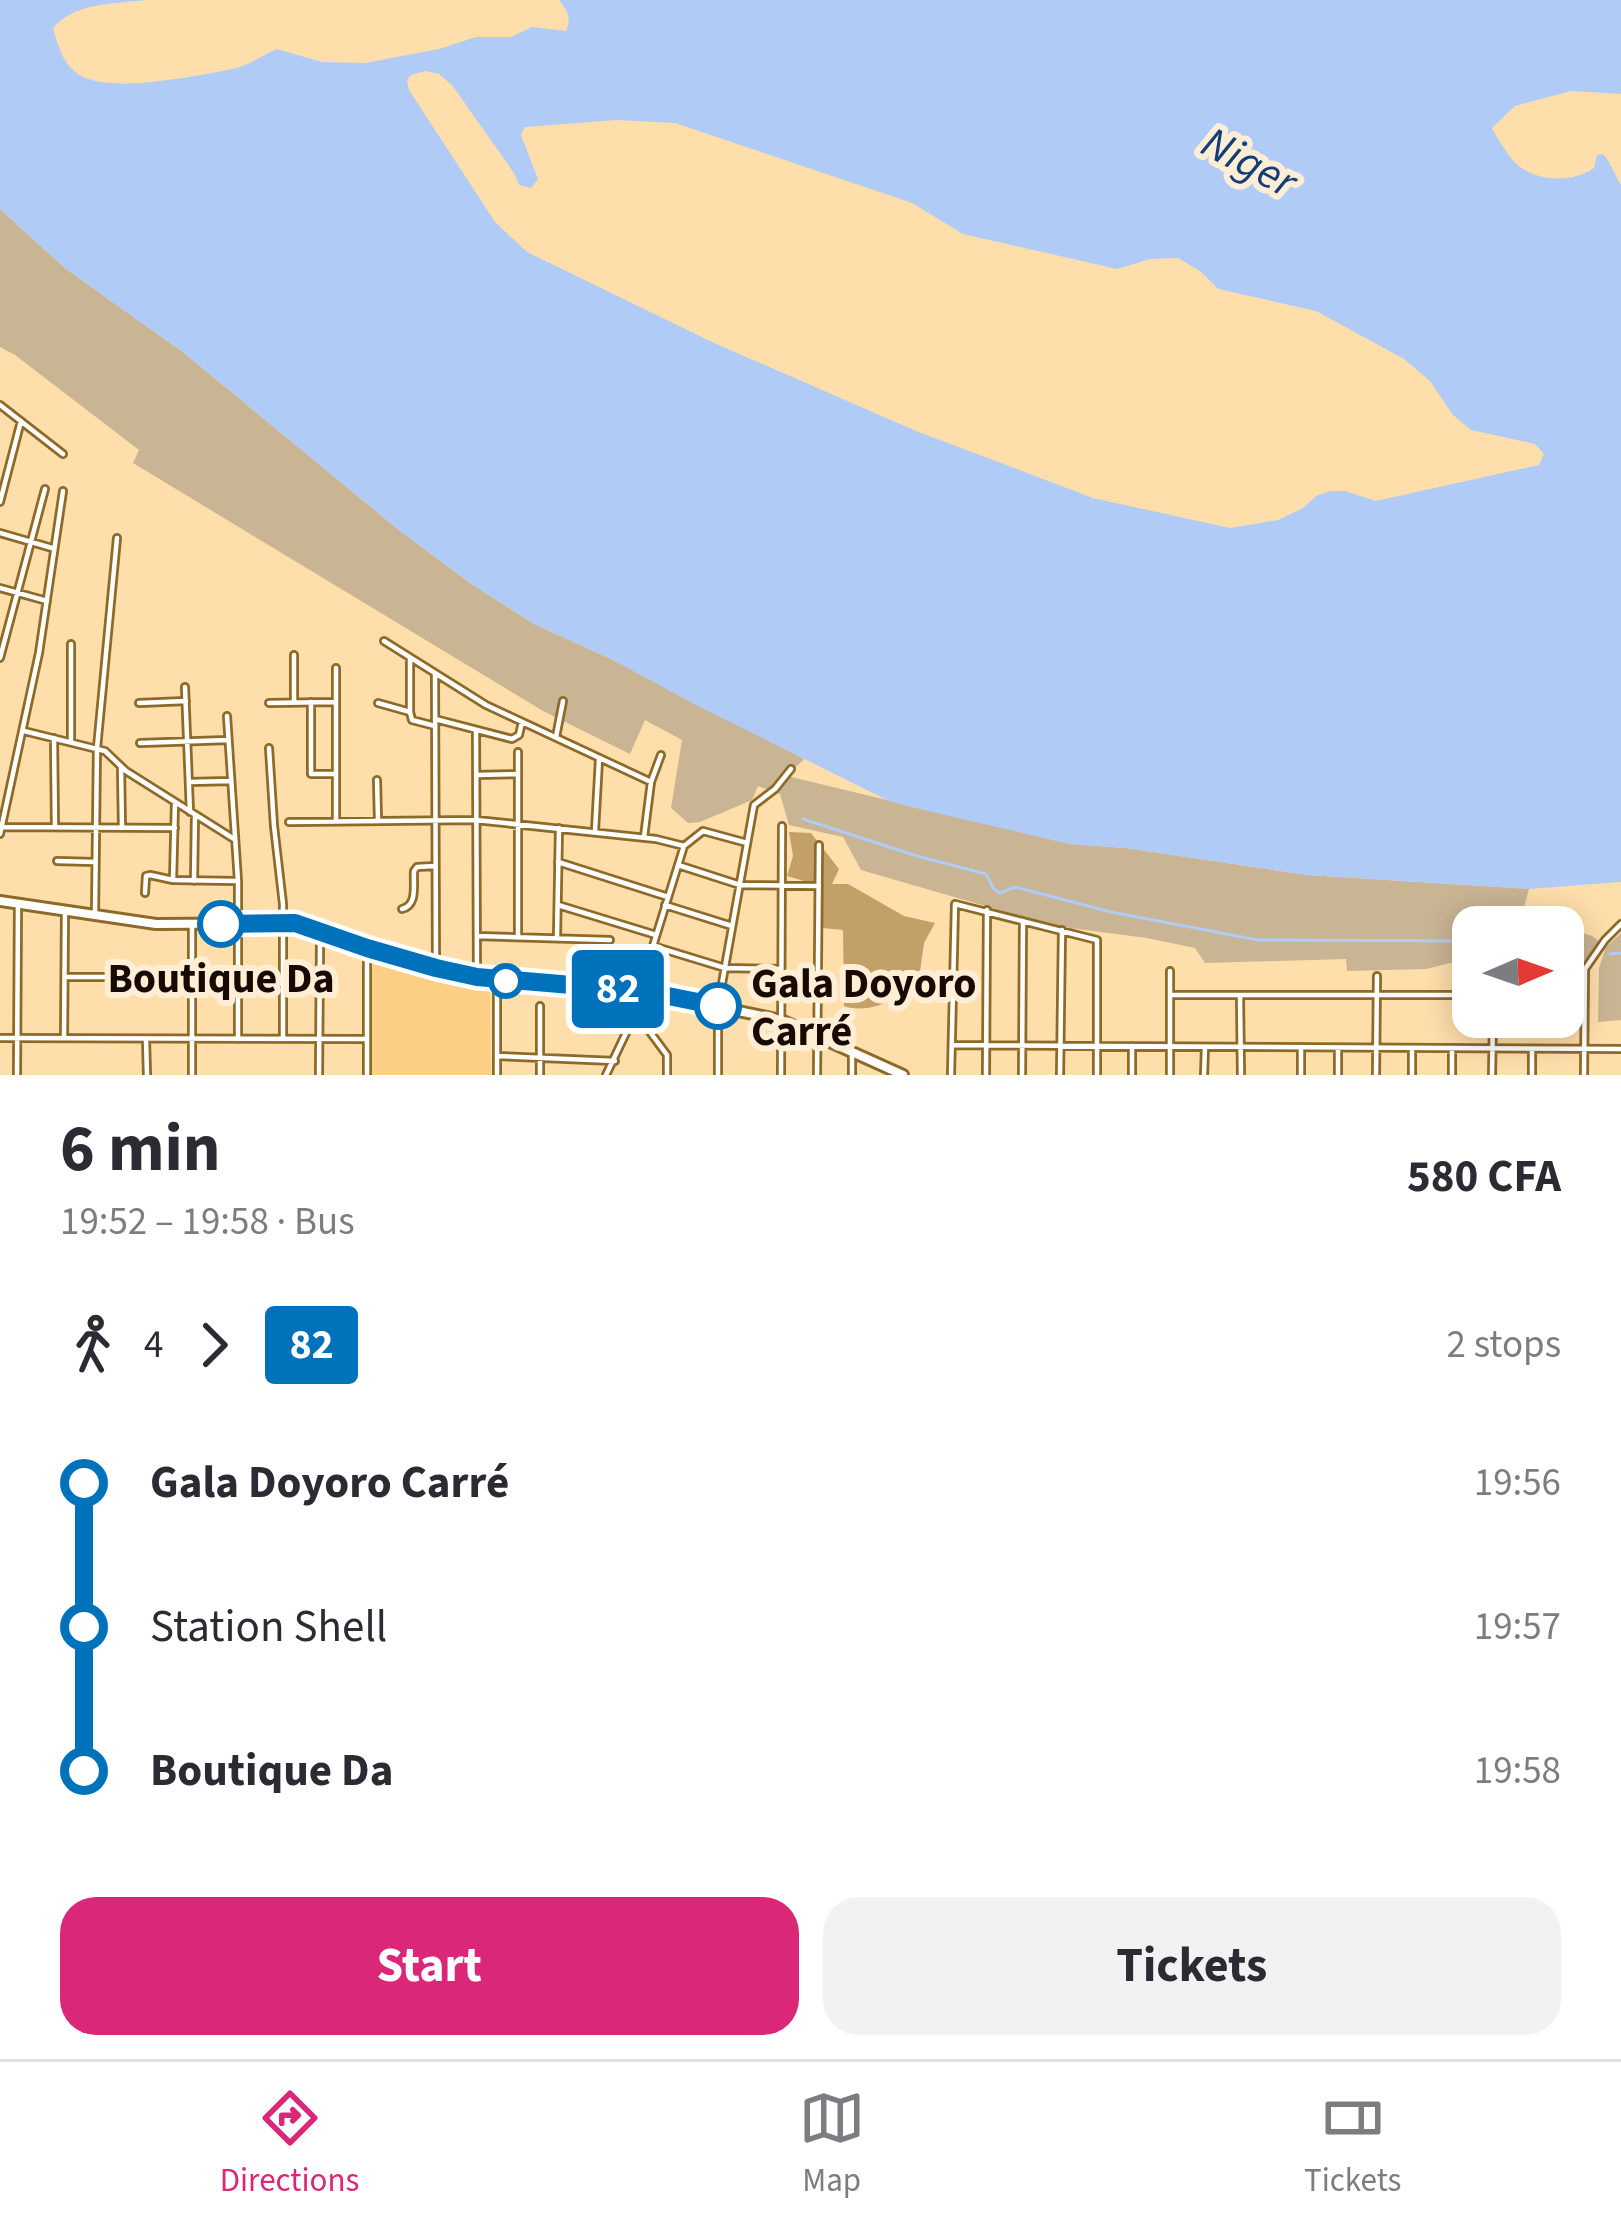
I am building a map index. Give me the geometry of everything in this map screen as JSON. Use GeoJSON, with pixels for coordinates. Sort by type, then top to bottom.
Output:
{"type":"FeatureCollection","features":[{"type":"Feature","properties":{"kind":"main road"},"geometry":{"type":"LineString","coordinates":[[0,901],[156,924],[284,921],[477,977],[643,991],[781,1020],[903,1075]]}},
{"type":"Feature","properties":{"kind":"street"},"geometry":{"type":"LineString","coordinates":[[0,405],[63,454]]}},
{"type":"Feature","properties":{"kind":"street"},"geometry":{"type":"LineString","coordinates":[[0,502],[21,422]]}},
{"type":"Feature","properties":{"kind":"street"},"geometry":{"type":"LineString","coordinates":[[0,658],[45,489]]}},
{"type":"Feature","properties":{"kind":"street"},"geometry":{"type":"LineString","coordinates":[[63,491],[39,653],[0,829],[175,828]]}},
{"type":"Feature","properties":{"kind":"street"},"geometry":{"type":"LineString","coordinates":[[0,533],[55,548]]}},
{"type":"Feature","properties":{"kind":"street"},"geometry":{"type":"LineString","coordinates":[[95,915],[97,748],[117,538]]}},
{"type":"Feature","properties":{"kind":"street"},"geometry":{"type":"LineString","coordinates":[[0,588],[47,601]]}},
{"type":"Feature","properties":{"kind":"street"},"geometry":{"type":"LineString","coordinates":[[384,641],[486,705],[651,782]]}},
{"type":"Feature","properties":{"kind":"street"},"geometry":{"type":"LineString","coordinates":[[71,644],[71,742]]}},
{"type":"Feature","properties":{"kind":"street"},"geometry":{"type":"LineString","coordinates":[[294,656],[295,703]]}},
{"type":"Feature","properties":{"kind":"street"},"geometry":{"type":"LineString","coordinates":[[410,657],[412,720],[516,739],[522,722]]}},
{"type":"Feature","properties":{"kind":"street"},"geometry":{"type":"LineString","coordinates":[[336,668],[337,820]]}},
{"type":"Feature","properties":{"kind":"street"},"geometry":{"type":"LineString","coordinates":[[435,672],[436,968]]}},
{"type":"Feature","properties":{"kind":"street"},"geometry":{"type":"LineString","coordinates":[[185,687],[194,881]]}},
{"type":"Feature","properties":{"kind":"street"},"geometry":{"type":"LineString","coordinates":[[139,703],[186,700]]}},
{"type":"Feature","properties":{"kind":"street"},"geometry":{"type":"LineString","coordinates":[[556,739],[563,701]]}},
{"type":"Feature","properties":{"kind":"street"},"geometry":{"type":"LineString","coordinates":[[269,703],[336,702]]}},
{"type":"Feature","properties":{"kind":"street"},"geometry":{"type":"LineString","coordinates":[[311,703],[311,774],[336,774]]}},
{"type":"Feature","properties":{"kind":"street"},"geometry":{"type":"LineString","coordinates":[[377,704],[410,712]]}},
{"type":"Feature","properties":{"kind":"street"},"geometry":{"type":"LineString","coordinates":[[227,716],[238,881],[238,1039]]}},
{"type":"Feature","properties":{"kind":"street"},"geometry":{"type":"LineString","coordinates":[[22,730],[105,751],[234,838]]}},
{"type":"Feature","properties":{"kind":"street"},"geometry":{"type":"LineString","coordinates":[[476,731],[477,977]]}},
{"type":"Feature","properties":{"kind":"street"},"geometry":{"type":"LineString","coordinates":[[54,738],[56,827]]}},
{"type":"Feature","properties":{"kind":"street"},"geometry":{"type":"LineString","coordinates":[[140,743],[228,740]]}},
{"type":"Feature","properties":{"kind":"street"},"geometry":{"type":"LineString","coordinates":[[269,748],[284,921],[283,1039]]}},
{"type":"Feature","properties":{"kind":"street"},"geometry":{"type":"LineString","coordinates":[[518,752],[518,938]]}},
{"type":"Feature","properties":{"kind":"street"},"geometry":{"type":"LineString","coordinates":[[644,837],[651,782],[661,755]]}},
{"type":"Feature","properties":{"kind":"street"},"geometry":{"type":"LineString","coordinates":[[595,832],[598,759]]}},
{"type":"Feature","properties":{"kind":"street"},"geometry":{"type":"LineString","coordinates":[[121,766],[122,828]]}},
{"type":"Feature","properties":{"kind":"street"},"geometry":{"type":"LineString","coordinates":[[718,1075],[718,1006],[754,805],[791,769]]}},
{"type":"Feature","properties":{"kind":"street"},"geometry":{"type":"LineString","coordinates":[[476,775],[518,775]]}},
{"type":"Feature","properties":{"kind":"street"},"geometry":{"type":"LineString","coordinates":[[0,779],[10,782]]}},
{"type":"Feature","properties":{"kind":"street"},"geometry":{"type":"LineString","coordinates":[[377,780],[378,820]]}},
{"type":"Feature","properties":{"kind":"street"},"geometry":{"type":"LineString","coordinates":[[189,782],[231,781]]}},
{"type":"Feature","properties":{"kind":"street"},"geometry":{"type":"LineString","coordinates":[[173,880],[175,802]]}},
{"type":"Feature","properties":{"kind":"street"},"geometry":{"type":"LineString","coordinates":[[289,823],[476,820],[644,837],[684,846]]}},
{"type":"Feature","properties":{"kind":"street"},"geometry":{"type":"LineString","coordinates":[[781,1075],[782,826]]}},
{"type":"Feature","properties":{"kind":"street"},"geometry":{"type":"LineString","coordinates":[[557,938],[559,828]]}},
{"type":"Feature","properties":{"kind":"street"},"geometry":{"type":"LineString","coordinates":[[606,1075],[636,1012],[684,846],[703,832],[747,843]]}},
{"type":"Feature","properties":{"kind":"street"},"geometry":{"type":"LineString","coordinates":[[818,1075],[819,845]]}},
{"type":"Feature","properties":{"kind":"street"},"geometry":{"type":"LineString","coordinates":[[57,861],[95,862]]}},
{"type":"Feature","properties":{"kind":"street"},"geometry":{"type":"LineString","coordinates":[[558,862],[732,926]]}},
{"type":"Feature","properties":{"kind":"street"},"geometry":{"type":"LineString","coordinates":[[678,865],[740,884],[819,886]]}},
{"type":"Feature","properties":{"kind":"street"},"geometry":{"type":"LineString","coordinates":[[402,909],[413,901],[414,871],[435,866]]}},
{"type":"Feature","properties":{"kind":"street"},"geometry":{"type":"LineString","coordinates":[[145,893],[146,876],[238,881]]}},
{"type":"Feature","properties":{"kind":"street"},"geometry":{"type":"LineString","coordinates":[[17,1075],[19,904]]}},
{"type":"Feature","properties":{"kind":"street"},"geometry":{"type":"LineString","coordinates":[[951,1075],[955,904],[1097,940],[1096,1075]]}},
{"type":"Feature","properties":{"kind":"street"},"geometry":{"type":"LineString","coordinates":[[558,905],[656,935]]}},
{"type":"Feature","properties":{"kind":"street"},"geometry":{"type":"LineString","coordinates":[[64,1038],[65,910]]}},
{"type":"Feature","properties":{"kind":"street"},"geometry":{"type":"LineString","coordinates":[[986,1075],[987,910]]}},
{"type":"Feature","properties":{"kind":"street"},"geometry":{"type":"LineString","coordinates":[[1022,1075],[1023,921]]}},
{"type":"Feature","properties":{"kind":"street"},"geometry":{"type":"LineString","coordinates":[[191,1075],[192,924]]}},
{"type":"Feature","properties":{"kind":"street"},"geometry":{"type":"LineString","coordinates":[[1584,1075],[1585,969],[1621,924]]}},
{"type":"Feature","properties":{"kind":"street"},"geometry":{"type":"LineString","coordinates":[[1060,1075],[1062,930]]}},
{"type":"Feature","properties":{"kind":"street"},"geometry":{"type":"LineString","coordinates":[[477,936],[610,940]]}},
{"type":"Feature","properties":{"kind":"street"},"geometry":{"type":"LineString","coordinates":[[320,944],[320,1075]]}},
{"type":"Feature","properties":{"kind":"street"},"geometry":{"type":"LineString","coordinates":[[653,946],[724,968],[781,969]]}},
{"type":"Feature","properties":{"kind":"street"},"geometry":{"type":"LineString","coordinates":[[367,948],[367,1075]]}},
{"type":"Feature","properties":{"kind":"street"},"geometry":{"type":"LineString","coordinates":[[1170,971],[1170,1075]]}},
{"type":"Feature","properties":{"kind":"street"},"geometry":{"type":"LineString","coordinates":[[1376,1075],[1377,976]]}},
{"type":"Feature","properties":{"kind":"street"},"geometry":{"type":"LineString","coordinates":[[64,977],[192,977]]}},
{"type":"Feature","properties":{"kind":"street"},"geometry":{"type":"LineString","coordinates":[[497,980],[497,1075]]}},
{"type":"Feature","properties":{"kind":"street"},"geometry":{"type":"LineString","coordinates":[[1170,995],[1452,995]]}},
{"type":"Feature","properties":{"kind":"street"},"geometry":{"type":"LineString","coordinates":[[1240,995],[1241,1075]]}},
{"type":"Feature","properties":{"kind":"street"},"geometry":{"type":"LineString","coordinates":[[540,1006],[540,1075]]}},
{"type":"Feature","properties":{"kind":"street"},"geometry":{"type":"LineString","coordinates":[[636,1012],[667,1055],[667,1075]]}},
{"type":"Feature","properties":{"kind":"street"},"geometry":{"type":"LineString","coordinates":[[846,1016],[852,1075]]}},
{"type":"Feature","properties":{"kind":"street"},"geometry":{"type":"LineString","coordinates":[[0,1038],[367,1040]]}},
{"type":"Feature","properties":{"kind":"street"},"geometry":{"type":"LineString","coordinates":[[1492,1038],[1492,1075]]}},
{"type":"Feature","properties":{"kind":"street"},"geometry":{"type":"LineString","coordinates":[[146,1039],[147,1075]]}},
{"type":"Feature","properties":{"kind":"street"},"geometry":{"type":"LineString","coordinates":[[952,1046],[1621,1049]]}},
{"type":"Feature","properties":{"kind":"street"},"geometry":{"type":"LineString","coordinates":[[1132,1046],[1132,1075]]}},
{"type":"Feature","properties":{"kind":"street"},"geometry":{"type":"LineString","coordinates":[[1204,1075],[1205,1047]]}},
{"type":"Feature","properties":{"kind":"street"},"geometry":{"type":"LineString","coordinates":[[1301,1048],[1301,1075]]}},
{"type":"Feature","properties":{"kind":"street"},"geometry":{"type":"LineString","coordinates":[[1338,1048],[1338,1075]]}},
{"type":"Feature","properties":{"kind":"street"},"geometry":{"type":"LineString","coordinates":[[1412,1048],[1412,1075]]}},
{"type":"Feature","properties":{"kind":"street"},"geometry":{"type":"LineString","coordinates":[[1451,1075],[1452,1048]]}},
{"type":"Feature","properties":{"kind":"street"},"geometry":{"type":"LineString","coordinates":[[1532,1049],[1532,1075]]}},
{"type":"Feature","properties":{"kind":"street"},"geometry":{"type":"LineString","coordinates":[[497,1056],[615,1061]]}},
{"type":"Feature","properties":{"kind":"shaded area"},"geometry":{"type":"Polygon","coordinates":[[[0,209],[66,269],[184,353],[470,583],[534,624],[804,759],[787,776],[1070,844],[1307,875],[1529,889],[1524,906],[1452,906],[1452,962],[1426,969],[1347,971],[1346,959],[1205,963],[1195,948],[1054,926],[861,870],[843,837],[789,825],[780,794],[758,786],[752,800],[688,823],[671,808],[682,740],[645,720],[630,754],[543,711],[133,463],[139,450],[0,347],[0,209]]]}},
{"type":"Feature","properties":{"kind":"shaded area"},"geometry":{"type":"Polygon","coordinates":[[[789,832],[811,833],[839,869],[832,884],[848,884],[904,916],[935,923],[924,943],[918,985],[874,1007],[844,1006],[843,930],[822,928],[814,884],[787,876],[793,856],[789,832]]]}},
{"type":"Feature","properties":{"kind":"shaded area"},"geometry":{"type":"Polygon","coordinates":[[[1584,933],[1599,941],[1584,963],[1584,933]]]}},
{"type":"Feature","properties":{"kind":"shaded area"},"geometry":{"type":"Polygon","coordinates":[[[1621,933],[1621,1020],[1598,1022],[1599,968],[1606,947],[1621,933]]]}},
{"type":"Feature","properties":{"kind":"shaded area"},"geometry":{"type":"Polygon","coordinates":[[[369,957],[490,988],[491,1075],[372,1075],[369,957]]]}},
{"type":"Feature","properties":{"kind":"water","name":"Niger"},"geometry":{"type":"Polygon","coordinates":[[[0,0],[146,0],[84,9],[53,28],[63,57],[74,71],[87,79],[127,83],[233,69],[277,49],[322,62],[365,63],[476,37],[511,37],[532,27],[566,31],[568,14],[559,0],[1621,0],[1621,94],[1571,91],[1515,106],[1492,128],[1512,160],[1528,172],[1547,178],[1577,176],[1594,168],[1597,155],[1602,154],[1621,185],[1621,882],[1529,889],[1307,875],[1070,844],[889,801],[534,624],[470,583],[184,353],[66,269],[0,209],[0,0]],[[439,74],[411,75],[409,90],[495,222],[527,252],[712,342],[916,431],[1093,498],[1230,528],[1278,520],[1330,491],[1376,501],[1539,465],[1544,454],[1535,444],[1471,430],[1453,415],[1430,381],[1404,359],[1316,311],[1218,289],[1178,258],[1150,259],[1117,269],[963,234],[912,203],[675,123],[616,120],[525,127],[521,135],[538,179],[531,188],[519,185],[452,85],[439,74]]]}},
{"type":"Feature","properties":{"kind":"waterway"},"geometry":{"type":"LineString","coordinates":[[803,819],[986,874],[1000,893],[1015,887],[1111,912],[1258,940],[1452,941]]}},
{"type":"Feature","properties":{"kind":"waterway"},"geometry":{"type":"LineString","coordinates":[[1610,954],[1621,953]]}},
{"type":"Feature","properties":{"kind":"bus line","name":"82"},"geometry":{"type":"LineString","coordinates":[[221,924],[284,921],[477,977],[643,991],[718,1006]]}},
{"type":"Feature","properties":{"kind":"place","name":"Boutique Da"},"geometry":{"type":"Point","coordinates":[221,924]}},
{"type":"Feature","properties":{"kind":"place","name":"Gala Doyoro Carré"},"geometry":{"type":"Point","coordinates":[718,1006]}}]}
